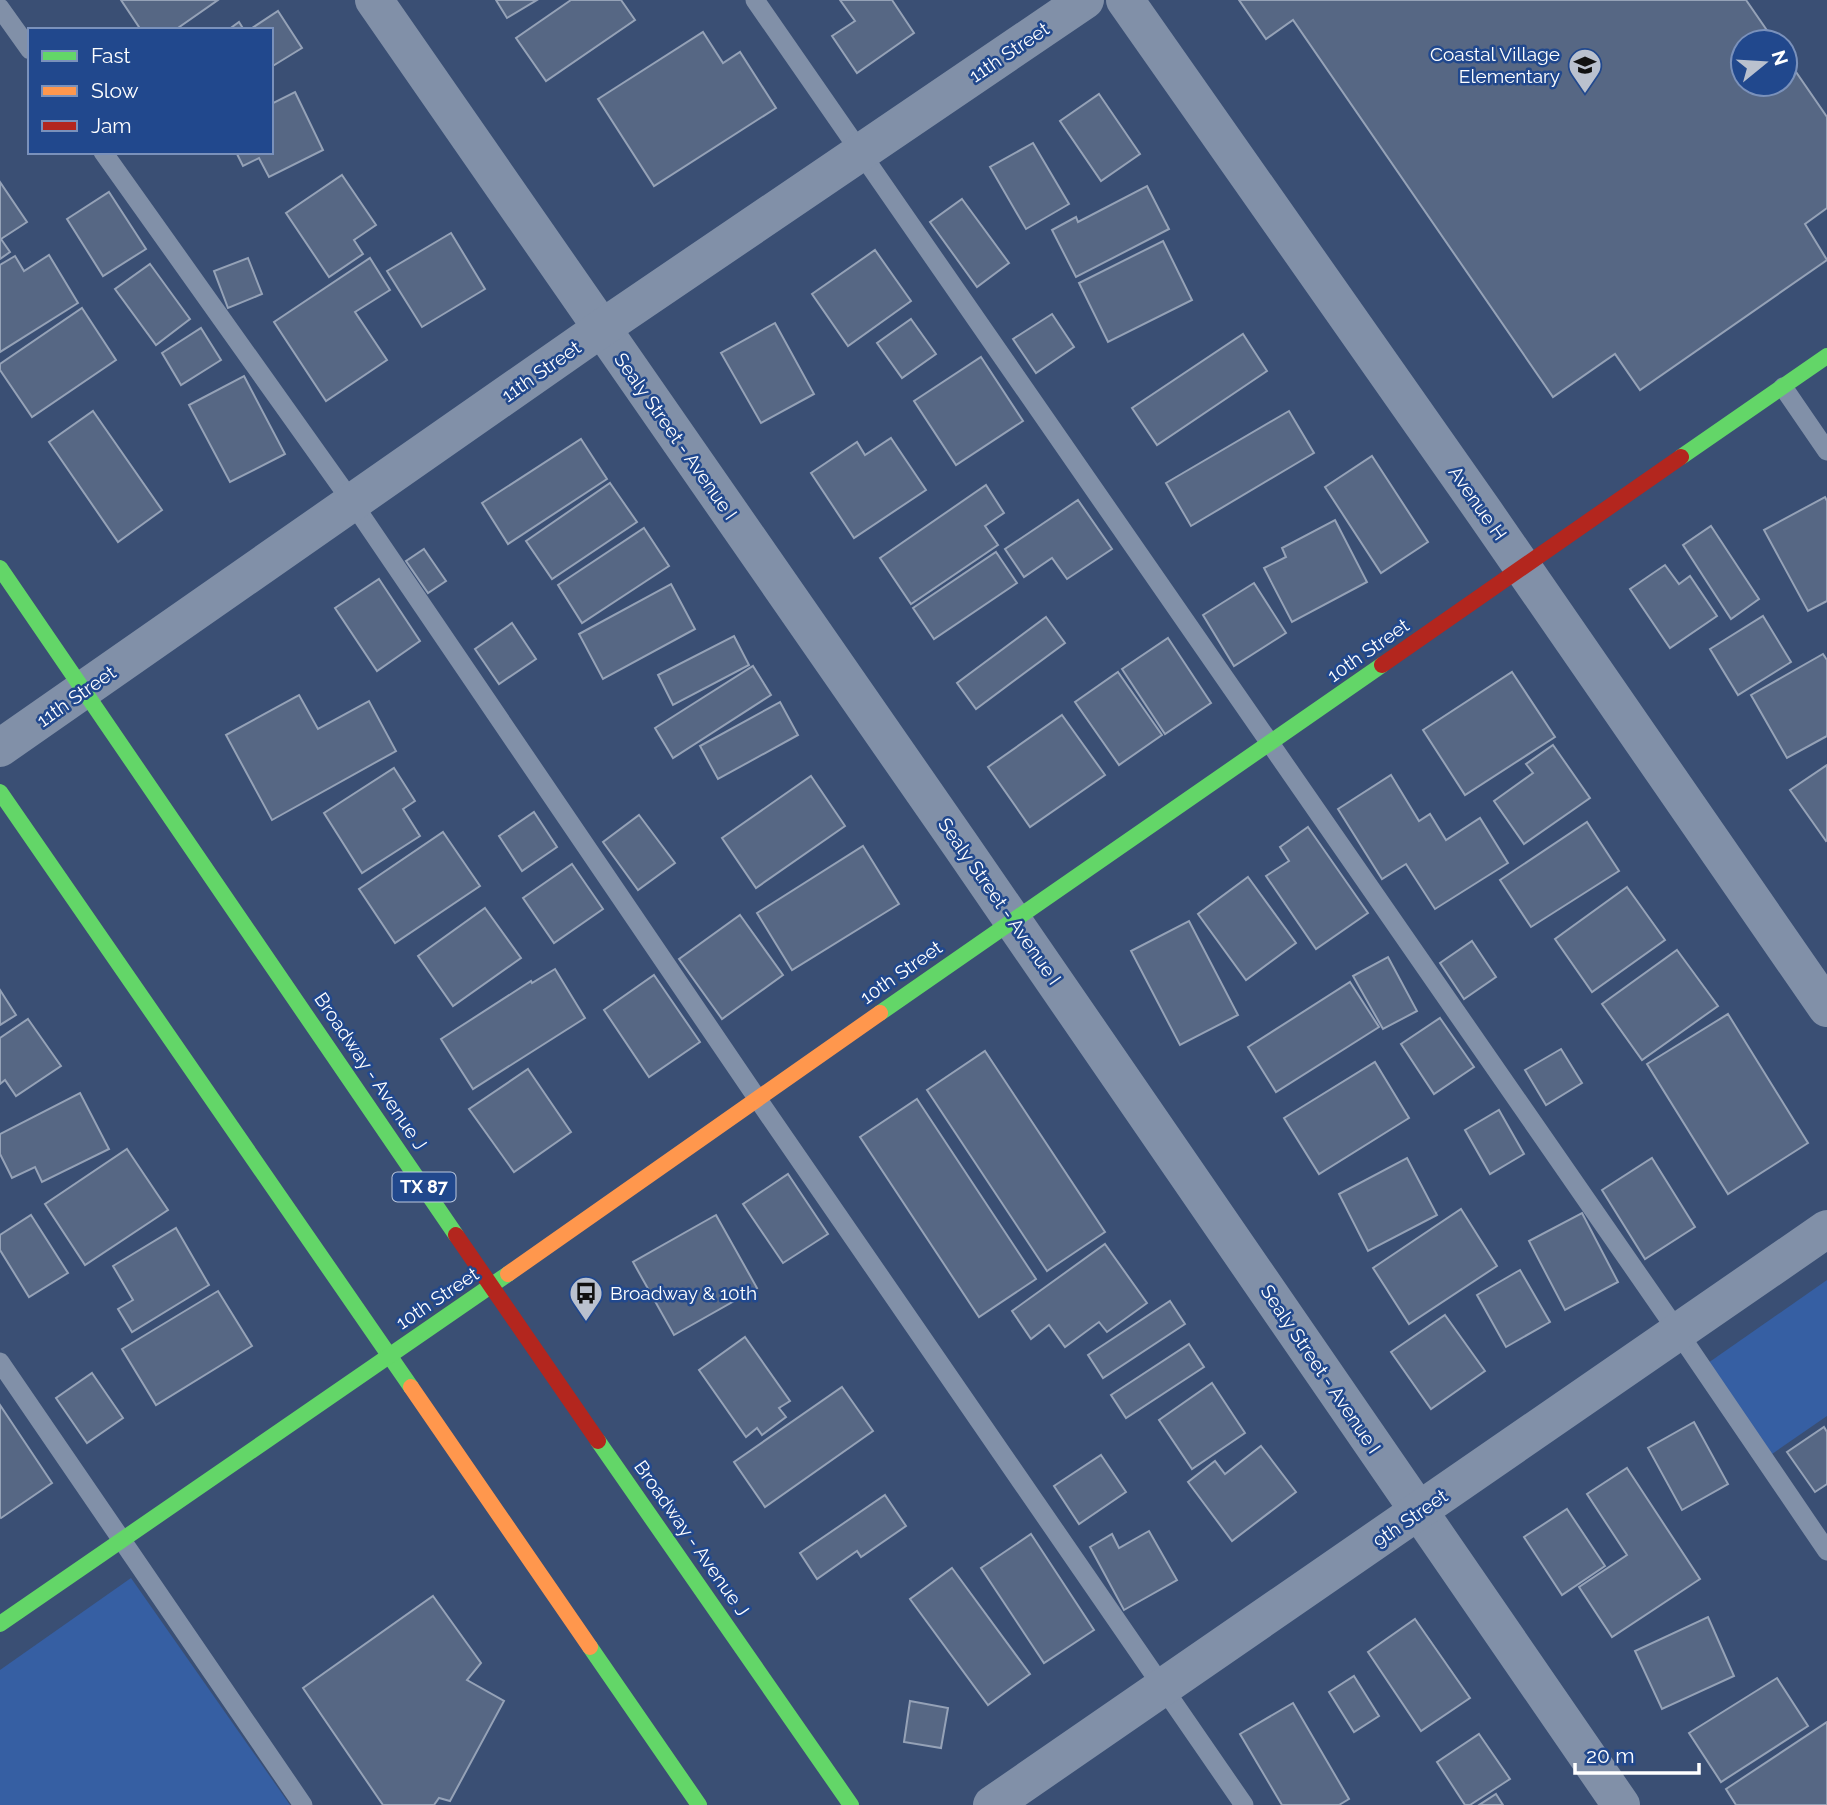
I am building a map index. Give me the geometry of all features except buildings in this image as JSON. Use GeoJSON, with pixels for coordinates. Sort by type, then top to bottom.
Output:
{"type":"FeatureCollection","features":[{"type":"Feature","properties":{"kind":"main road","name":"10th Street"},"geometry":{"type":"LineString","coordinates":[[0,1624],[491,1286],[757,1098],[1827,356]]}},
{"type":"Feature","properties":{"kind":"main road","name":"Broadway - Avenue J"},"geometry":{"type":"LineString","coordinates":[[0,568],[491,1286],[851,1805]]}},
{"type":"Feature","properties":{"kind":"main road"},"geometry":{"type":"LineString","coordinates":[[0,792],[699,1805]]}},
{"type":"Feature","properties":{"kind":"street","name":"Sealy Street - Avenue I"},"geometry":{"type":"LineString","coordinates":[[374,0],[1013,920],[1621,1805]]}},
{"type":"Feature","properties":{"kind":"street","name":"11th Street"},"geometry":{"type":"LineString","coordinates":[[0,748],[602,328],[1085,0]]}},
{"type":"Feature","properties":{"kind":"street","name":"Avenue H"},"geometry":{"type":"LineString","coordinates":[[1125,0],[1524,568],[1827,1008]]}},
{"type":"Feature","properties":{"kind":"street","name":"9th Street"},"geometry":{"type":"LineString","coordinates":[[992,1805],[1827,1229]]}},
{"type":"Feature","properties":{"kind":"lane"},"geometry":{"type":"LineString","coordinates":[[755,0],[1827,1551]]}},
{"type":"Feature","properties":{"kind":"lane"},"geometry":{"type":"LineString","coordinates":[[0,8],[28,47]]}},
{"type":"Feature","properties":{"kind":"lane"},"geometry":{"type":"LineString","coordinates":[[104,154],[352,502],[757,1098],[1244,1805]]}},
{"type":"Feature","properties":{"kind":"lane"},"geometry":{"type":"LineString","coordinates":[[1783,387],[1827,451]]}},
{"type":"Feature","properties":{"kind":"lane"},"geometry":{"type":"LineString","coordinates":[[0,1362],[303,1805]]}},
{"type":"Feature","properties":{"kind":"shaded area"},"geometry":{"type":"Polygon","coordinates":[[[1827,1280],[1827,1416],[1772,1454],[1708,1363],[1827,1280]]]}},
{"type":"Feature","properties":{"kind":"shaded area"},"geometry":{"type":"Polygon","coordinates":[[[131,1578],[290,1805],[0,1805],[0,1670],[131,1578]]]}},
{"type":"Feature","properties":{"kind":"traffic: fast"},"geometry":{"type":"LineString","coordinates":[[1681,457],[1827,356]]}},
{"type":"Feature","properties":{"kind":"traffic: fast"},"geometry":{"type":"LineString","coordinates":[[0,568],[456,1235]]}},
{"type":"Feature","properties":{"kind":"traffic: fast"},"geometry":{"type":"LineString","coordinates":[[880,1013],[1382,665]]}},
{"type":"Feature","properties":{"kind":"traffic: fast"},"geometry":{"type":"LineString","coordinates":[[0,792],[411,1387]]}},
{"type":"Feature","properties":{"kind":"traffic: fast"},"geometry":{"type":"LineString","coordinates":[[0,1624],[508,1274]]}},
{"type":"Feature","properties":{"kind":"traffic: fast"},"geometry":{"type":"LineString","coordinates":[[598,1441],[851,1805]]}},
{"type":"Feature","properties":{"kind":"traffic: fast"},"geometry":{"type":"LineString","coordinates":[[590,1647],[699,1805]]}},
{"type":"Feature","properties":{"kind":"traffic: slow"},"geometry":{"type":"LineString","coordinates":[[508,1274],[880,1013]]}},
{"type":"Feature","properties":{"kind":"traffic: slow"},"geometry":{"type":"LineString","coordinates":[[411,1387],[590,1647]]}},
{"type":"Feature","properties":{"kind":"traffic: jam"},"geometry":{"type":"LineString","coordinates":[[1382,665],[1681,457]]}},
{"type":"Feature","properties":{"kind":"traffic: jam"},"geometry":{"type":"LineString","coordinates":[[456,1235],[598,1441]]}},
{"type":"Feature","properties":{"kind":"place","name":"Coastal Village Elementary"},"geometry":{"type":"Point","coordinates":[1585,95]}},
{"type":"Feature","properties":{"kind":"place","name":"Broadway & 10th"},"geometry":{"type":"Point","coordinates":[586,1323]}}]}
